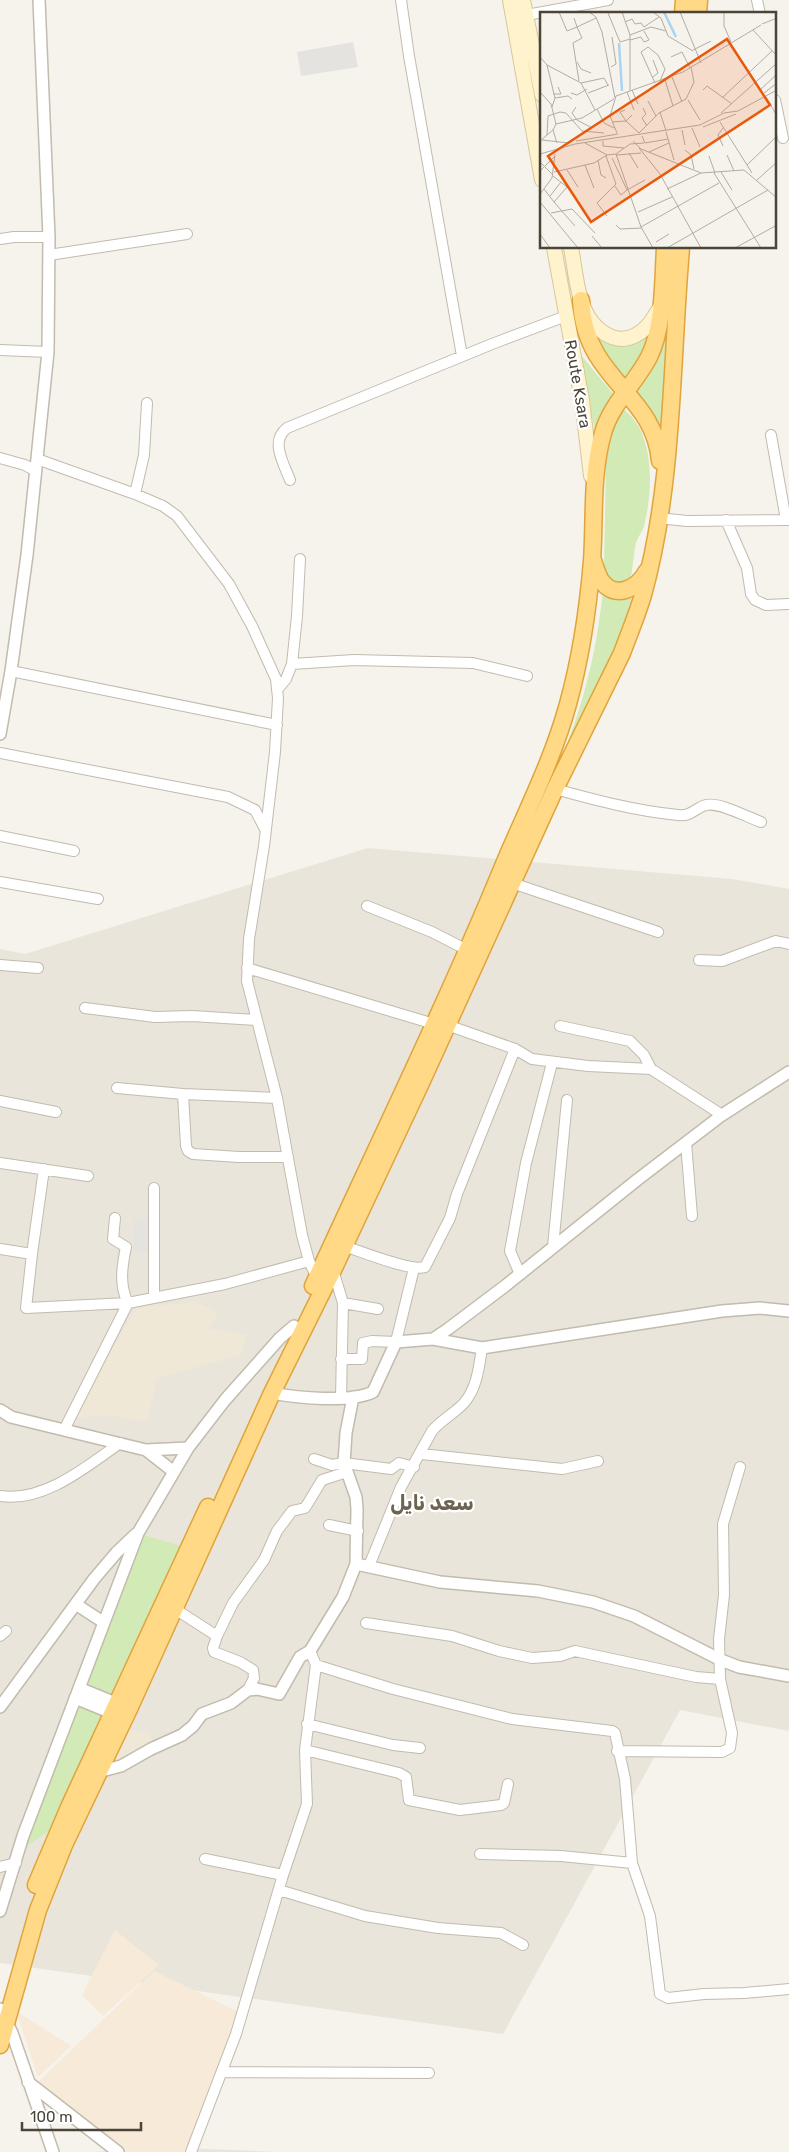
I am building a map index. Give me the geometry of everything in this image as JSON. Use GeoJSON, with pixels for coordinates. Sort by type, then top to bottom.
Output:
{"type":"FeatureCollection","features":[{"type":"Feature","properties":{"kind":"highway"},"geometry":{"type":"LineString","coordinates":[[0,2001],[12,1957],[45,1860],[175,1610],[473,953],[556,742],[568,703],[586,617],[592,558],[592,521],[599,452],[603,432],[611,413],[641,371],[651,351],[661,305],[665,249]]}},
{"type":"Feature","properties":{"kind":"highway"},"geometry":{"type":"LineString","coordinates":[[473,953],[512,883],[554,788],[622,653],[639,607],[649,567],[663,491],[673,389],[681,249]]}},
{"type":"Feature","properties":{"kind":"highway"},"geometry":{"type":"LineString","coordinates":[[581,300],[582,314],[590,341],[599,359],[645,415],[654,434],[660,455],[663,491]]}},
{"type":"Feature","properties":{"kind":"highway"},"geometry":{"type":"LineString","coordinates":[[592,558],[600,579],[607,587],[615,590],[627,591],[639,584],[649,567]]}},
{"type":"Feature","properties":{"kind":"highway"},"geometry":{"type":"LineString","coordinates":[[0,2045],[3,2014],[38,1910],[64,1845],[98,1772],[121,1711],[196,1532],[294,1326],[344,1246],[440,1024]]}},
{"type":"Feature","properties":{"kind":"main road"},"geometry":{"type":"LineString","coordinates":[[510,0],[519,17],[540,88]]}},
{"type":"Feature","properties":{"kind":"main road"},"geometry":{"type":"LineString","coordinates":[[523,0],[519,17],[540,166]]}},
{"type":"Feature","properties":{"kind":"main road","name":"Route Ksara"},"geometry":{"type":"LineString","coordinates":[[554,249],[586,424],[592,521]]}},
{"type":"Feature","properties":{"kind":"main road","name":"Route Ksara"},"geometry":{"type":"LineString","coordinates":[[571,249],[581,300],[587,315],[598,328],[617,338],[630,338],[642,331],[661,305]]}},
{"type":"Feature","properties":{"kind":"street"},"geometry":{"type":"LineString","coordinates":[[0,734],[11,671],[37,465],[48,352],[49,255],[39,0]]}},
{"type":"Feature","properties":{"kind":"street"},"geometry":{"type":"LineString","coordinates":[[401,0],[409,56],[462,356]]}},
{"type":"Feature","properties":{"kind":"street"},"geometry":{"type":"LineString","coordinates":[[544,12],[603,0]]}},
{"type":"Feature","properties":{"kind":"street"},"geometry":{"type":"LineString","coordinates":[[519,17],[540,13]]}},
{"type":"Feature","properties":{"kind":"street"},"geometry":{"type":"LineString","coordinates":[[776,105],[783,138]]}},
{"type":"Feature","properties":{"kind":"street"},"geometry":{"type":"LineString","coordinates":[[49,255],[187,234]]}},
{"type":"Feature","properties":{"kind":"street"},"geometry":{"type":"LineString","coordinates":[[0,239],[14,236],[48,237]]}},
{"type":"Feature","properties":{"kind":"street"},"geometry":{"type":"LineString","coordinates":[[290,480],[278,444],[280,434],[287,428],[462,356],[566,316]]}},
{"type":"Feature","properties":{"kind":"street"},"geometry":{"type":"LineString","coordinates":[[0,350],[48,352]]}},
{"type":"Feature","properties":{"kind":"street"},"geometry":{"type":"LineString","coordinates":[[135,494],[144,455],[146,403]]}},
{"type":"Feature","properties":{"kind":"street"},"geometry":{"type":"LineString","coordinates":[[658,518],[687,521],[787,520],[771,435]]}},
{"type":"Feature","properties":{"kind":"street"},"geometry":{"type":"LineString","coordinates":[[0,458],[25,465],[37,465],[135,494],[162,506],[177,516],[229,584],[252,626],[276,679],[278,690],[277,724],[266,830],[249,939],[248,990],[277,1098],[309,1261],[326,1275],[343,1303],[341,1397]]}},
{"type":"Feature","properties":{"kind":"street"},"geometry":{"type":"LineString","coordinates":[[726,520],[747,568],[751,594],[754,600],[766,605],[789,604]]}},
{"type":"Feature","properties":{"kind":"street"},"geometry":{"type":"LineString","coordinates":[[278,690],[286,679],[292,664],[300,559]]}},
{"type":"Feature","properties":{"kind":"street"},"geometry":{"type":"LineString","coordinates":[[292,664],[354,660],[473,663],[527,676]]}},
{"type":"Feature","properties":{"kind":"street"},"geometry":{"type":"LineString","coordinates":[[11,671],[277,724]]}},
{"type":"Feature","properties":{"kind":"street"},"geometry":{"type":"LineString","coordinates":[[0,753],[228,797],[255,810],[266,830]]}},
{"type":"Feature","properties":{"kind":"street"},"geometry":{"type":"LineString","coordinates":[[554,788],[640,809],[679,815],[690,814],[709,805],[719,806],[761,822]]}},
{"type":"Feature","properties":{"kind":"street"},"geometry":{"type":"LineString","coordinates":[[0,836],[74,851]]}},
{"type":"Feature","properties":{"kind":"street"},"geometry":{"type":"LineString","coordinates":[[0,882],[98,899]]}},
{"type":"Feature","properties":{"kind":"street"},"geometry":{"type":"LineString","coordinates":[[512,883],[658,932]]}},
{"type":"Feature","properties":{"kind":"street"},"geometry":{"type":"LineString","coordinates":[[367,906],[432,932],[473,953]]}},
{"type":"Feature","properties":{"kind":"street"},"geometry":{"type":"LineString","coordinates":[[699,960],[722,961],[776,941],[789,944]]}},
{"type":"Feature","properties":{"kind":"street"},"geometry":{"type":"LineString","coordinates":[[0,964],[38,968]]}},
{"type":"Feature","properties":{"kind":"street"},"geometry":{"type":"LineString","coordinates":[[247,968],[440,1024],[515,1049],[532,1059],[552,1063],[651,1069],[722,1115]]}},
{"type":"Feature","properties":{"kind":"street"},"geometry":{"type":"LineString","coordinates":[[85,1008],[155,1017],[192,1016],[257,1020]]}},
{"type":"Feature","properties":{"kind":"street"},"geometry":{"type":"LineString","coordinates":[[560,1026],[630,1041],[644,1055],[651,1069]]}},
{"type":"Feature","properties":{"kind":"street"},"geometry":{"type":"LineString","coordinates":[[344,1246],[414,1268],[425,1267],[450,1218],[457,1194],[515,1049]]}},
{"type":"Feature","properties":{"kind":"street"},"geometry":{"type":"LineString","coordinates":[[520,1274],[510,1251],[526,1163],[552,1063]]}},
{"type":"Feature","properties":{"kind":"street"},"geometry":{"type":"LineString","coordinates":[[433,1339],[469,1314],[722,1115],[789,1072]]}},
{"type":"Feature","properties":{"kind":"street"},"geometry":{"type":"LineString","coordinates":[[118,1088],[183,1094],[277,1098]]}},
{"type":"Feature","properties":{"kind":"street"},"geometry":{"type":"LineString","coordinates":[[183,1094],[186,1146],[190,1153],[239,1157],[288,1157]]}},
{"type":"Feature","properties":{"kind":"street"},"geometry":{"type":"LineString","coordinates":[[553,1247],[567,1100]]}},
{"type":"Feature","properties":{"kind":"street"},"geometry":{"type":"LineString","coordinates":[[0,1101],[56,1112]]}},
{"type":"Feature","properties":{"kind":"street"},"geometry":{"type":"LineString","coordinates":[[686,1143],[692,1216]]}},
{"type":"Feature","properties":{"kind":"street"},"geometry":{"type":"LineString","coordinates":[[0,1163],[88,1176]]}},
{"type":"Feature","properties":{"kind":"street"},"geometry":{"type":"LineString","coordinates":[[44,1169],[26,1308],[128,1303],[224,1284],[309,1261]]}},
{"type":"Feature","properties":{"kind":"street"},"geometry":{"type":"LineString","coordinates":[[154,1188],[154,1297]]}},
{"type":"Feature","properties":{"kind":"street"},"geometry":{"type":"LineString","coordinates":[[115,1218],[113,1240],[126,1247],[121,1270],[124,1295],[128,1303]]}},
{"type":"Feature","properties":{"kind":"street"},"geometry":{"type":"LineString","coordinates":[[0,1249],[32,1254]]}},
{"type":"Feature","properties":{"kind":"street"},"geometry":{"type":"LineString","coordinates":[[272,1393],[306,1398],[353,1397],[375,1390],[396,1342],[414,1268]]}},
{"type":"Feature","properties":{"kind":"street"},"geometry":{"type":"LineString","coordinates":[[64,1430],[128,1303]]}},
{"type":"Feature","properties":{"kind":"street"},"geometry":{"type":"LineString","coordinates":[[343,1303],[378,1309]]}},
{"type":"Feature","properties":{"kind":"street"},"geometry":{"type":"LineString","coordinates":[[341,1359],[362,1359],[364,1344],[372,1341],[396,1342],[433,1339],[482,1348],[722,1311],[760,1308],[789,1311]]}},
{"type":"Feature","properties":{"kind":"street"},"geometry":{"type":"LineString","coordinates":[[0,1912],[23,1836],[138,1533],[188,1448],[225,1400],[280,1338],[294,1326]]}},
{"type":"Feature","properties":{"kind":"street"},"geometry":{"type":"LineString","coordinates":[[368,1566],[396,1500],[422,1454],[432,1431],[438,1423],[463,1404],[478,1376],[482,1348]]}},
{"type":"Feature","properties":{"kind":"street"},"geometry":{"type":"LineString","coordinates":[[248,1690],[257,1689],[279,1694],[300,1657],[310,1651],[343,1597],[356,1564],[358,1532],[356,1497],[346,1468],[346,1433],[353,1397]]}},
{"type":"Feature","properties":{"kind":"street"},"geometry":{"type":"LineString","coordinates":[[0,1410],[11,1417],[146,1450],[188,1448]]}},
{"type":"Feature","properties":{"kind":"street"},"geometry":{"type":"LineString","coordinates":[[0,1496],[18,1498],[42,1492],[120,1443]]}},
{"type":"Feature","properties":{"kind":"street"},"geometry":{"type":"LineString","coordinates":[[146,1450],[174,1472]]}},
{"type":"Feature","properties":{"kind":"street"},"geometry":{"type":"LineString","coordinates":[[422,1454],[562,1469],[598,1461]]}},
{"type":"Feature","properties":{"kind":"street"},"geometry":{"type":"LineString","coordinates":[[314,1460],[346,1468],[391,1469],[399,1463],[414,1467]]}},
{"type":"Feature","properties":{"kind":"street"},"geometry":{"type":"LineString","coordinates":[[617,1751],[722,1752],[730,1748],[732,1733],[720,1679],[719,1639],[724,1595],[723,1524],[740,1467]]}},
{"type":"Feature","properties":{"kind":"street"},"geometry":{"type":"LineString","coordinates":[[98,1772],[121,1766],[182,1734],[193,1726],[202,1714],[231,1703],[248,1690],[254,1678],[253,1670],[240,1662],[214,1652],[213,1648],[217,1636],[233,1603],[264,1560],[277,1531],[292,1511],[304,1508],[322,1480],[346,1468]]}},
{"type":"Feature","properties":{"kind":"street"},"geometry":{"type":"LineString","coordinates":[[329,1525],[358,1532]]}},
{"type":"Feature","properties":{"kind":"street"},"geometry":{"type":"LineString","coordinates":[[0,1707],[106,1564],[138,1533]]}},
{"type":"Feature","properties":{"kind":"street"},"geometry":{"type":"LineString","coordinates":[[356,1564],[440,1582],[538,1591],[594,1602],[634,1616],[721,1660],[739,1667],[789,1676]]}},
{"type":"Feature","properties":{"kind":"street"},"geometry":{"type":"LineString","coordinates":[[76,1605],[103,1622]]}},
{"type":"Feature","properties":{"kind":"street"},"geometry":{"type":"LineString","coordinates":[[175,1610],[217,1636]]}},
{"type":"Feature","properties":{"kind":"street"},"geometry":{"type":"LineString","coordinates":[[366,1623],[452,1636],[499,1651],[532,1658],[560,1656],[575,1651],[696,1676],[720,1679]]}},
{"type":"Feature","properties":{"kind":"street"},"geometry":{"type":"LineString","coordinates":[[191,2152],[236,2034],[283,1875],[307,1804],[304,1750],[316,1665],[310,1651]]}},
{"type":"Feature","properties":{"kind":"street"},"geometry":{"type":"LineString","coordinates":[[316,1665],[392,1690],[512,1719],[545,1725],[608,1729],[615,1733],[617,1751],[625,1780],[632,1863],[650,1916],[662,1996],[668,1998],[789,1989]]}},
{"type":"Feature","properties":{"kind":"street"},"geometry":{"type":"LineString","coordinates":[[77,1693],[121,1711]]}},
{"type":"Feature","properties":{"kind":"street"},"geometry":{"type":"LineString","coordinates":[[307,1724],[393,1744],[420,1748]]}},
{"type":"Feature","properties":{"kind":"street"},"geometry":{"type":"LineString","coordinates":[[304,1750],[399,1774],[406,1777],[409,1800],[454,1810],[501,1805],[504,1802],[508,1784]]}},
{"type":"Feature","properties":{"kind":"street"},"geometry":{"type":"LineString","coordinates":[[480,1854],[561,1856],[632,1863]]}},
{"type":"Feature","properties":{"kind":"street"},"geometry":{"type":"LineString","coordinates":[[205,1860],[283,1875]]}},
{"type":"Feature","properties":{"kind":"street"},"geometry":{"type":"LineString","coordinates":[[0,1867],[16,1863]]}},
{"type":"Feature","properties":{"kind":"street"},"geometry":{"type":"LineString","coordinates":[[279,1890],[365,1916],[438,1928],[501,1933],[523,1945]]}},
{"type":"Feature","properties":{"kind":"street"},"geometry":{"type":"LineString","coordinates":[[3,2014],[53,2152]]}},
{"type":"Feature","properties":{"kind":"street"},"geometry":{"type":"LineString","coordinates":[[222,2072],[429,2073]]}},
{"type":"Feature","properties":{"kind":"street"},"geometry":{"type":"LineString","coordinates":[[27,2081],[118,2152]]}},
{"type":"Feature","properties":{"kind":"shaded area"},"geometry":{"type":"Polygon","coordinates":[[[353,42],[358,67],[301,76],[297,52],[353,42]]]}},
{"type":"Feature","properties":{"kind":"shaded area"},"geometry":{"type":"Polygon","coordinates":[[[368,848],[732,879],[789,889],[789,1731],[680,1710],[503,2034],[0,1963],[0,949],[25,954],[368,848]]]}},
{"type":"Feature","properties":{"kind":"shaded area"},"geometry":{"type":"Polygon","coordinates":[[[152,1218],[151,1252],[133,1250],[133,1219],[152,1218]]]}},
{"type":"Feature","properties":{"kind":"shaded area"},"geometry":{"type":"Polygon","coordinates":[[[196,1302],[218,1312],[209,1329],[247,1334],[241,1355],[157,1378],[147,1422],[105,1415],[72,1419],[136,1308],[196,1302]]]}},
{"type":"Feature","properties":{"kind":"shaded area"},"geometry":{"type":"Polygon","coordinates":[[[124,1729],[150,1733],[153,1746],[113,1765],[124,1729]]]}},
{"type":"Feature","properties":{"kind":"shaded area"},"geometry":{"type":"Polygon","coordinates":[[[115,1930],[159,1965],[103,2016],[82,1995],[115,1930]]]}},
{"type":"Feature","properties":{"kind":"shaded area"},"geometry":{"type":"Polygon","coordinates":[[[154,1971],[241,2013],[187,2152],[122,2152],[37,2083],[154,1971]]]}},
{"type":"Feature","properties":{"kind":"shaded area"},"geometry":{"type":"Polygon","coordinates":[[[16,2011],[71,2046],[38,2077],[16,2011]]]}},
{"type":"Feature","properties":{"kind":"shaded area"},"geometry":{"type":"Polygon","coordinates":[[[158,2147],[277,2152],[94,2152],[158,2147]]]}},
{"type":"Feature","properties":{"kind":"green space"},"geometry":{"type":"Polygon","coordinates":[[[669,293],[669,368],[661,428],[649,406],[635,389],[669,293]]]}},
{"type":"Feature","properties":{"kind":"green space"},"geometry":{"type":"Polygon","coordinates":[[[593,331],[639,341],[653,331],[627,384],[607,360],[593,331]]]}},
{"type":"Feature","properties":{"kind":"green space"},"geometry":{"type":"Polygon","coordinates":[[[576,349],[615,396],[596,434],[576,349]]]}},
{"type":"Feature","properties":{"kind":"green space"},"geometry":{"type":"Polygon","coordinates":[[[622,408],[633,418],[641,431],[646,445],[650,477],[648,508],[644,525],[636,543],[630,581],[626,586],[608,580],[604,568],[606,462],[612,429],[622,408]]]}},
{"type":"Feature","properties":{"kind":"green space"},"geometry":{"type":"Polygon","coordinates":[[[603,591],[622,598],[637,594],[618,650],[557,770],[574,726],[587,682],[603,591]]]}},
{"type":"Feature","properties":{"kind":"green space"},"geometry":{"type":"Polygon","coordinates":[[[143,1535],[182,1546],[110,1695],[88,1683],[143,1535]]]}},
{"type":"Feature","properties":{"kind":"green space"},"geometry":{"type":"Polygon","coordinates":[[[77,1705],[89,1707],[101,1716],[88,1753],[70,1783],[51,1830],[25,1847],[77,1705]]]}},
{"type":"Feature","properties":{"kind":"district","name":"سعد نايل"},"geometry":{"type":"Point","coordinates":[432,1502]}}]}
